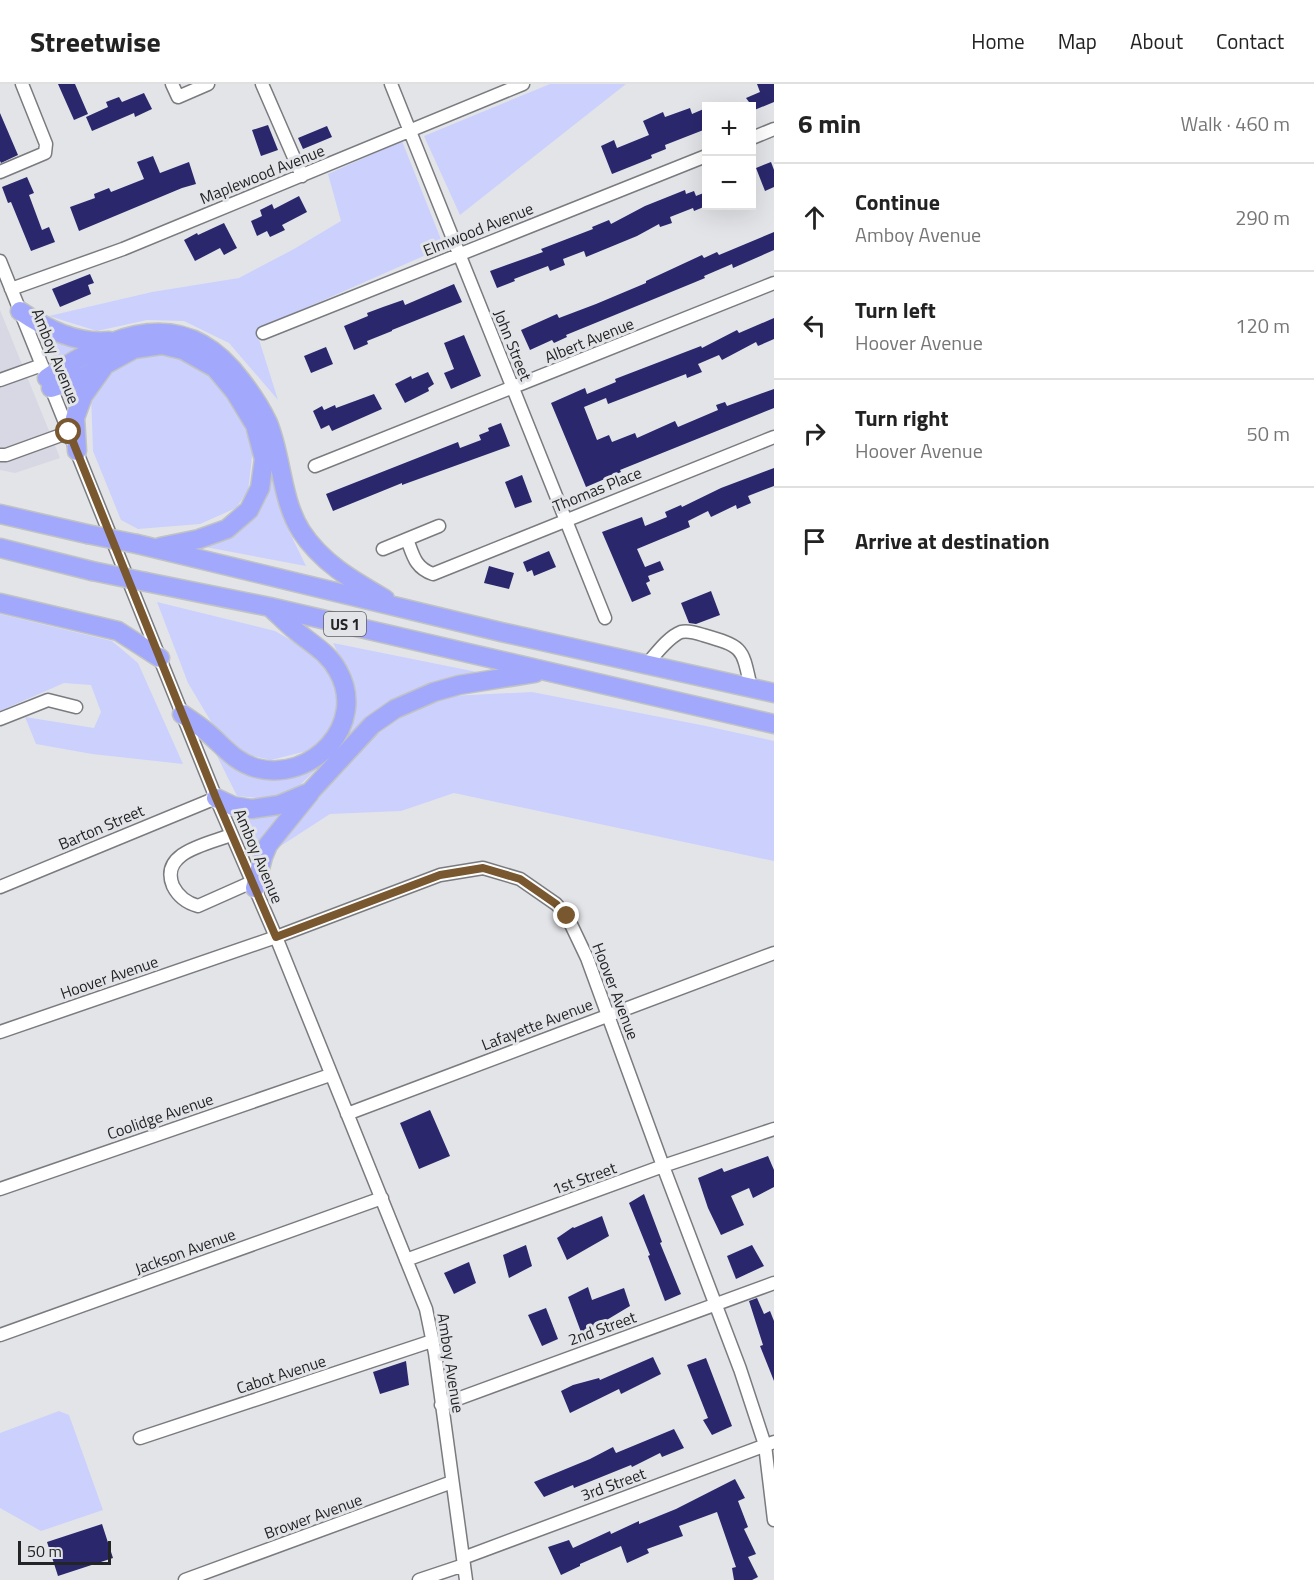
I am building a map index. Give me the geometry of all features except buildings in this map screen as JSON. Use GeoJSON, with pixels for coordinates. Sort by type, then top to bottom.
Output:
{"type":"FeatureCollection","features":[{"type":"Feature","properties":{"kind":"highway"},"geometry":{"type":"LineString","coordinates":[[20,311],[39,324],[91,343],[122,340],[161,331],[189,336],[210,347],[232,367],[249,390],[267,422],[278,453],[289,504],[300,530],[320,555],[342,575],[402,609]]}},
{"type":"Feature","properties":{"kind":"highway"},"geometry":{"type":"LineString","coordinates":[[47,377],[92,352],[122,340]]}},
{"type":"Feature","properties":{"kind":"highway"},"geometry":{"type":"LineString","coordinates":[[47,377],[81,378],[135,349],[162,345],[183,350],[215,368],[235,392],[255,426],[264,459],[260,488],[249,510],[227,529],[199,539],[145,546]]}},
{"type":"Feature","properties":{"kind":"highway"},"geometry":{"type":"LineString","coordinates":[[77,451],[72,431],[75,418],[83,396],[107,363]]}},
{"type":"Feature","properties":{"kind":"highway","name":"US 1"},"geometry":{"type":"LineString","coordinates":[[0,514],[145,546],[402,609],[774,693]]}},
{"type":"Feature","properties":{"kind":"highway","name":"US 1"},"geometry":{"type":"LineString","coordinates":[[0,548],[92,571],[270,607],[774,724]]}},
{"type":"Feature","properties":{"kind":"highway"},"geometry":{"type":"LineString","coordinates":[[0,603],[118,632],[160,658]]}},
{"type":"Feature","properties":{"kind":"highway"},"geometry":{"type":"LineString","coordinates":[[182,714],[208,733],[230,755],[256,768],[288,769],[314,758],[332,742],[346,716],[347,695],[338,669],[322,650],[270,607]]}},
{"type":"Feature","properties":{"kind":"highway"},"geometry":{"type":"LineString","coordinates":[[253,885],[268,845],[310,792],[372,725],[395,709],[424,695],[459,685],[543,671]]}},
{"type":"Feature","properties":{"kind":"highway"},"geometry":{"type":"LineString","coordinates":[[216,798],[232,806],[252,809],[279,805],[310,792]]}},
{"type":"Feature","properties":{"kind":"street"},"geometry":{"type":"LineString","coordinates":[[0,172],[45,153],[46,144],[22,84]]}},
{"type":"Feature","properties":{"kind":"street"},"geometry":{"type":"LineString","coordinates":[[172,84],[178,98],[208,84]]}},
{"type":"Feature","properties":{"kind":"street"},"geometry":{"type":"LineString","coordinates":[[262,84],[302,176]]}},
{"type":"Feature","properties":{"kind":"street","name":"John Street"},"geometry":{"type":"LineString","coordinates":[[391,84],[605,618]]}},
{"type":"Feature","properties":{"kind":"street","name":"Maplewood Avenue"},"geometry":{"type":"LineString","coordinates":[[11,289],[123,249],[521,84]]}},
{"type":"Feature","properties":{"kind":"street"},"geometry":{"type":"LineString","coordinates":[[756,136],[774,129]]}},
{"type":"Feature","properties":{"kind":"street","name":"Elmwood Avenue"},"geometry":{"type":"LineString","coordinates":[[263,333],[702,158]]}},
{"type":"Feature","properties":{"kind":"street","name":"Amboy Avenue"},"geometry":{"type":"LineString","coordinates":[[0,261],[47,377],[72,431]]}},
{"type":"Feature","properties":{"kind":"street","name":"Albert Avenue"},"geometry":{"type":"LineString","coordinates":[[315,466],[774,283]]}},
{"type":"Feature","properties":{"kind":"street"},"geometry":{"type":"LineString","coordinates":[[0,380],[47,377]]}},
{"type":"Feature","properties":{"kind":"street"},"geometry":{"type":"LineString","coordinates":[[0,455],[6,456],[72,431]]}},
{"type":"Feature","properties":{"kind":"street","name":"Thomas Place"},"geometry":{"type":"LineString","coordinates":[[406,539],[416,562],[423,570],[433,574],[565,519],[774,437]]}},
{"type":"Feature","properties":{"kind":"street","name":"Amboy Avenue"},"geometry":{"type":"LineString","coordinates":[[77,451],[231,835],[276,937],[426,1309],[466,1580]]}},
{"type":"Feature","properties":{"kind":"street"},"geometry":{"type":"LineString","coordinates":[[383,549],[439,526]]}},
{"type":"Feature","properties":{"kind":"street"},"geometry":{"type":"LineString","coordinates":[[647,664],[672,638],[683,631],[723,641],[736,647],[745,660],[751,688]]}},
{"type":"Feature","properties":{"kind":"street"},"geometry":{"type":"LineString","coordinates":[[0,719],[48,700],[76,707]]}},
{"type":"Feature","properties":{"kind":"street","name":"Barton Street"},"geometry":{"type":"LineString","coordinates":[[0,887],[216,798]]}},
{"type":"Feature","properties":{"kind":"street"},"geometry":{"type":"LineString","coordinates":[[231,835],[180,855],[173,862],[169,870],[176,892],[198,906],[253,885]]}},
{"type":"Feature","properties":{"kind":"street","name":"Hoover Avenue"},"geometry":{"type":"LineString","coordinates":[[0,1032],[276,937],[440,875],[483,868],[520,879],[556,904],[567,916],[587,958],[715,1305],[770,1443],[774,1520]]}},
{"type":"Feature","properties":{"kind":"street","name":"Lafayette Avenue"},"geometry":{"type":"LineString","coordinates":[[346,1114],[774,953]]}},
{"type":"Feature","properties":{"kind":"street","name":"Coolidge Avenue"},"geometry":{"type":"LineString","coordinates":[[0,1189],[330,1075]]}},
{"type":"Feature","properties":{"kind":"street","name":"1st Street"},"geometry":{"type":"LineString","coordinates":[[406,1260],[774,1128]]}},
{"type":"Feature","properties":{"kind":"street","name":"Jackson Avenue"},"geometry":{"type":"LineString","coordinates":[[0,1335],[382,1198]]}},
{"type":"Feature","properties":{"kind":"street","name":"2nd Street"},"geometry":{"type":"LineString","coordinates":[[441,1405],[774,1283]]}},
{"type":"Feature","properties":{"kind":"street","name":"Cabot Avenue"},"geometry":{"type":"LineString","coordinates":[[140,1438],[432,1341]]}},
{"type":"Feature","properties":{"kind":"street","name":"3rd Street"},"geometry":{"type":"LineString","coordinates":[[419,1580],[770,1443]]}},
{"type":"Feature","properties":{"kind":"street","name":"Brower Avenue"},"geometry":{"type":"LineString","coordinates":[[185,1580],[452,1482]]}},
{"type":"Feature","properties":{"kind":"shaded area"},"geometry":{"type":"Polygon","coordinates":[[[550,84],[626,84],[460,215],[424,136],[550,84]]]}},
{"type":"Feature","properties":{"kind":"shaded area"},"geometry":{"type":"Polygon","coordinates":[[[402,141],[444,247],[256,330],[278,400],[229,343],[184,321],[147,320],[97,331],[49,316],[152,292],[239,278],[341,221],[328,174],[402,141]]]}},
{"type":"Feature","properties":{"kind":"shaded area"},"geometry":{"type":"Polygon","coordinates":[[[0,310],[60,458],[15,473],[0,470],[0,310]]]}},
{"type":"Feature","properties":{"kind":"shaded area"},"geometry":{"type":"Polygon","coordinates":[[[41,332],[79,346],[56,361],[41,332]]]}},
{"type":"Feature","properties":{"kind":"shaded area"},"geometry":{"type":"Polygon","coordinates":[[[168,352],[203,368],[234,402],[253,449],[248,491],[236,508],[200,524],[138,529],[121,520],[93,451],[91,395],[113,366],[130,356],[168,352]]]}},
{"type":"Feature","properties":{"kind":"shaded area"},"geometry":{"type":"Polygon","coordinates":[[[272,465],[287,527],[306,566],[200,546],[239,532],[266,500],[272,465]]]}},
{"type":"Feature","properties":{"kind":"shaded area"},"geometry":{"type":"Polygon","coordinates":[[[157,602],[275,631],[315,654],[332,675],[340,709],[331,732],[311,750],[271,760],[239,753],[216,730],[188,683],[157,602]]]}},
{"type":"Feature","properties":{"kind":"shaded area"},"geometry":{"type":"Polygon","coordinates":[[[0,614],[112,641],[138,663],[183,764],[92,754],[36,744],[25,717],[94,728],[101,712],[91,685],[64,683],[0,711],[0,614]]]}},
{"type":"Feature","properties":{"kind":"shaded area"},"geometry":{"type":"Polygon","coordinates":[[[333,643],[482,673],[419,688],[366,722],[345,739],[356,691],[333,643]]]}},
{"type":"Feature","properties":{"kind":"shaded area"},"geometry":{"type":"Polygon","coordinates":[[[532,692],[774,741],[774,861],[454,793],[401,811],[330,814],[279,847],[359,748],[399,718],[450,696],[532,692]]]}},
{"type":"Feature","properties":{"kind":"shaded area"},"geometry":{"type":"Polygon","coordinates":[[[216,754],[241,771],[276,778],[326,760],[300,785],[270,799],[237,796],[216,754]]]}},
{"type":"Feature","properties":{"kind":"shaded area"},"geometry":{"type":"Polygon","coordinates":[[[286,812],[259,850],[244,820],[286,812]]]}},
{"type":"Feature","properties":{"kind":"shaded area"},"geometry":{"type":"Polygon","coordinates":[[[59,1411],[69,1415],[103,1510],[41,1531],[0,1508],[0,1433],[59,1411]]]}},
{"type":"Feature","properties":{"kind":"route"},"geometry":{"type":"LineString","coordinates":[[69,432],[216,798],[276,937],[440,875],[483,868],[520,879],[556,904],[567,916]]}}]}
